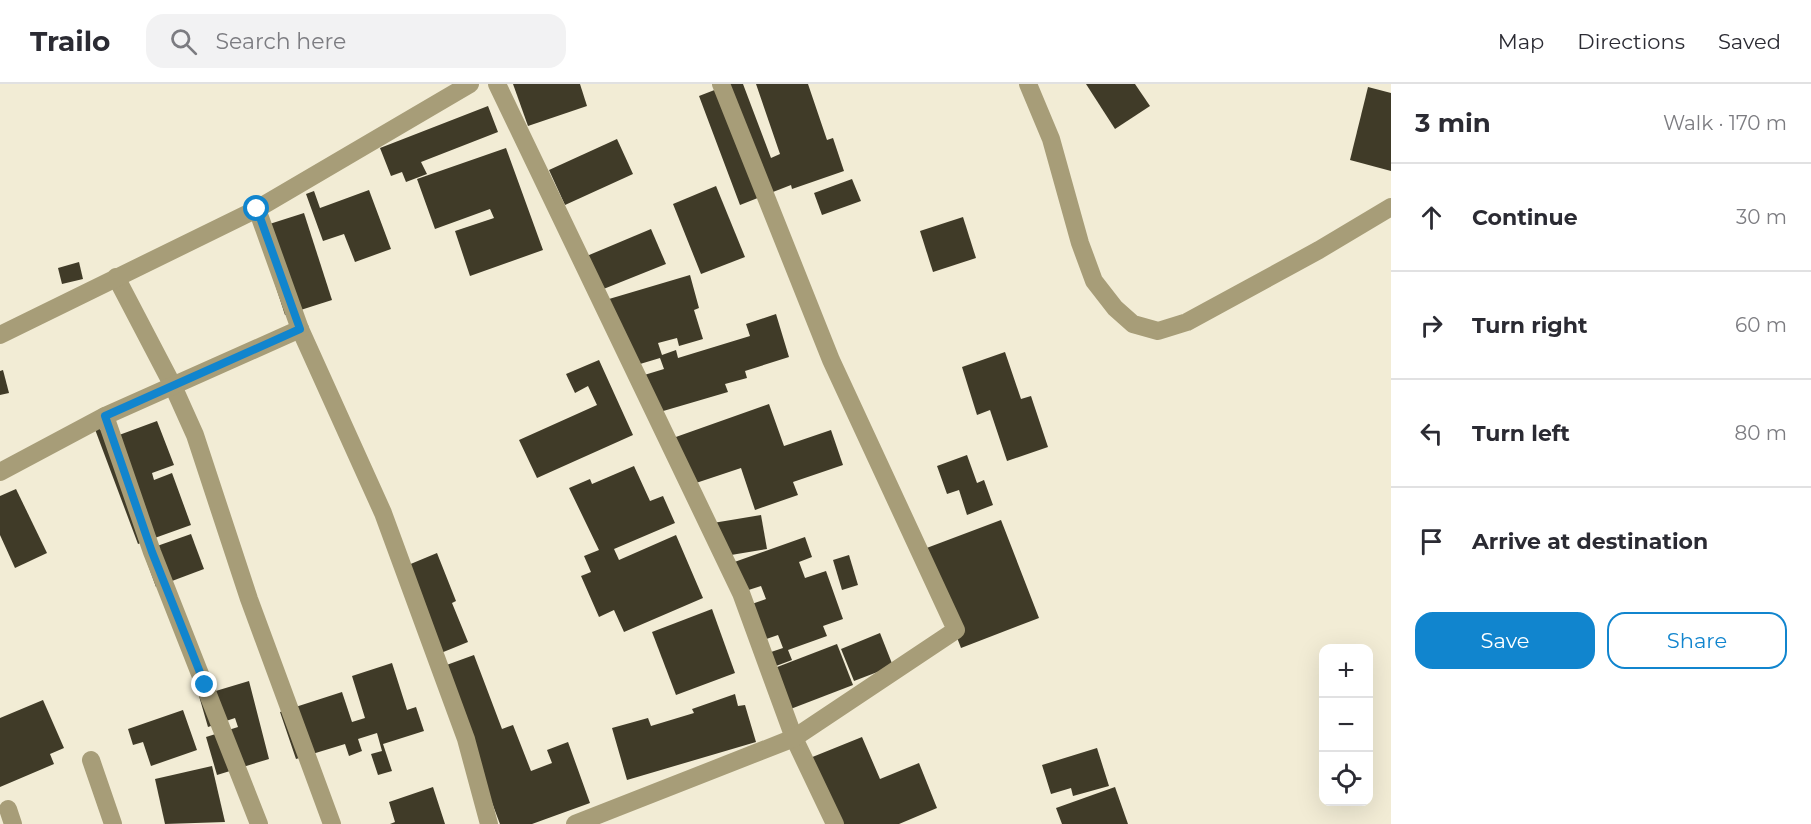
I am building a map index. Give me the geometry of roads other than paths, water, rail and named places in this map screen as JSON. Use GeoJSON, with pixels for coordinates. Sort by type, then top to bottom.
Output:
{"type":"FeatureCollection","features":[{"type":"Feature","properties":{"kind":"street"},"geometry":{"type":"LineString","coordinates":[[0,335],[257,209],[470,84]]}},
{"type":"Feature","properties":{"kind":"street"},"geometry":{"type":"LineString","coordinates":[[497,84],[741,593],[794,738],[835,824]]}},
{"type":"Feature","properties":{"kind":"street"},"geometry":{"type":"LineString","coordinates":[[575,824],[604,819],[794,738],[956,630],[831,360],[721,84]]}},
{"type":"Feature","properties":{"kind":"street"},"geometry":{"type":"LineString","coordinates":[[1028,84],[1051,139],[1080,243],[1094,281],[1115,308],[1133,324],[1158,331],[1187,322],[1319,250],[1391,207]]}},
{"type":"Feature","properties":{"kind":"street"},"geometry":{"type":"LineString","coordinates":[[257,209],[300,329],[383,513],[466,739],[489,824]]}},
{"type":"Feature","properties":{"kind":"street"},"geometry":{"type":"LineString","coordinates":[[117,277],[173,386],[195,435],[249,599],[332,824]]}},
{"type":"Feature","properties":{"kind":"street"},"geometry":{"type":"LineString","coordinates":[[0,472],[105,416],[300,329]]}},
{"type":"Feature","properties":{"kind":"street"},"geometry":{"type":"LineString","coordinates":[[105,416],[152,552],[259,824]]}},
{"type":"Feature","properties":{"kind":"street"},"geometry":{"type":"LineString","coordinates":[[91,760],[113,824]]}}]}
